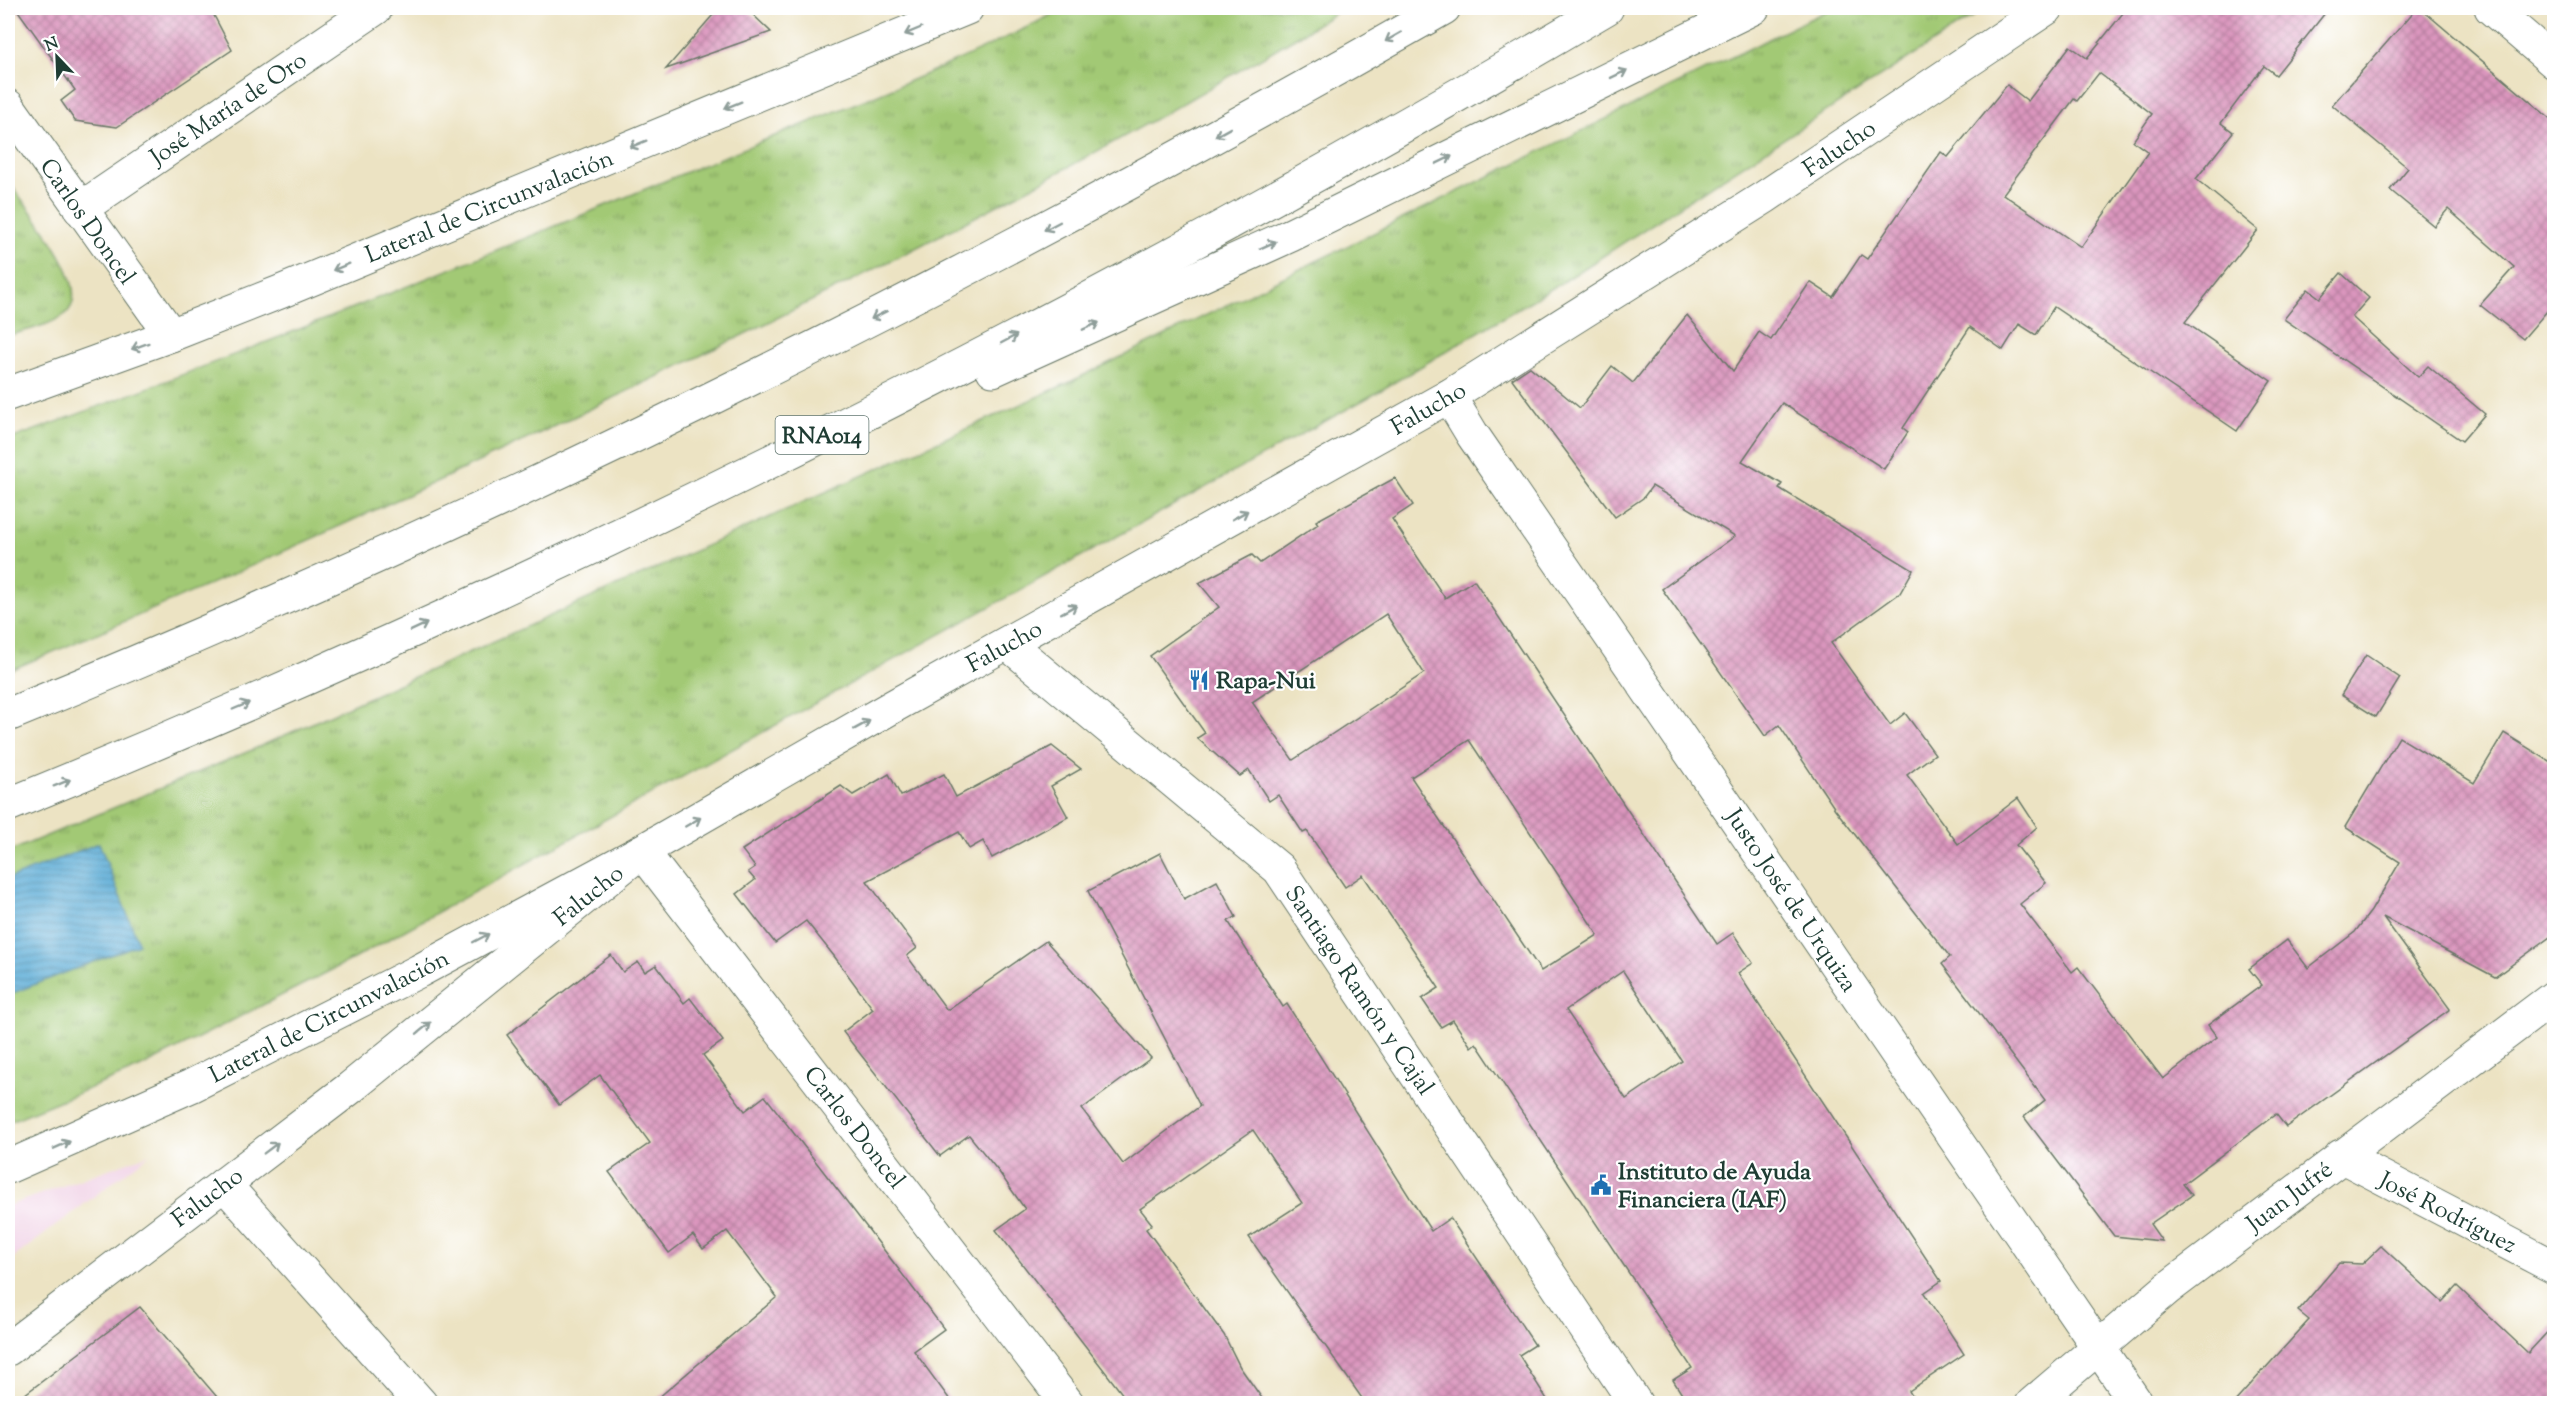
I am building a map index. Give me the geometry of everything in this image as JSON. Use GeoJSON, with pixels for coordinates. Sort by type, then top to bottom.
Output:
{"type":"FeatureCollection","features":[{"type":"Feature","properties":{"kind":"main road","name":"José María de Oro"},"geometry":{"type":"LineString","coordinates":[[80,209],[376,8]]}},
{"type":"Feature","properties":{"kind":"main road","name":"Lateral de Circunvalación"},"geometry":{"type":"LineString","coordinates":[[8,394],[171,335],[967,8]]}},
{"type":"Feature","properties":{"kind":"main road"},"geometry":{"type":"LineString","coordinates":[[8,715],[366,562],[558,472],[848,330],[1065,218],[1444,8]]}},
{"type":"Feature","properties":{"kind":"main road","name":"RNA014"},"geometry":{"type":"LineString","coordinates":[[8,805],[290,685],[615,536],[873,409],[1142,270],[1427,114],[1607,8]]}},
{"type":"Feature","properties":{"kind":"main road"},"geometry":{"type":"LineString","coordinates":[[615,536],[803,456],[1291,235],[1753,8]]}},
{"type":"Feature","properties":{"kind":"main road","name":"Falucho"},"geometry":{"type":"LineString","coordinates":[[8,1349],[350,1088],[642,851],[1449,396],[1746,210],[2047,8]]}},
{"type":"Feature","properties":{"kind":"main road"},"geometry":{"type":"LineString","coordinates":[[2491,8],[2554,62]]}},
{"type":"Feature","properties":{"kind":"main road","name":"Carlos Doncel"},"geometry":{"type":"LineString","coordinates":[[8,106],[171,335]]}},
{"type":"Feature","properties":{"kind":"main road","name":"Justo José de Urquiza"},"geometry":{"type":"LineString","coordinates":[[1449,396],[1472,434],[2098,1345],[2136,1404]]}},
{"type":"Feature","properties":{"kind":"main road","name":"Santiago Ramón y Cajal"},"geometry":{"type":"LineString","coordinates":[[1008,644],[1279,869],[1636,1404]]}},
{"type":"Feature","properties":{"kind":"main road","name":"Carlos Doncel"},"geometry":{"type":"LineString","coordinates":[[642,851],[1068,1404]]}},
{"type":"Feature","properties":{"kind":"main road","name":"Lateral de Circunvalación"},"geometry":{"type":"LineString","coordinates":[[8,1167],[118,1120],[254,1056],[419,971],[642,851]]}},
{"type":"Feature","properties":{"kind":"main road","name":"Juan Jufré"},"geometry":{"type":"LineString","coordinates":[[2032,1404],[2098,1345],[2168,1288],[2554,997]]}},
{"type":"Feature","properties":{"kind":"main road","name":"José Rodríguez"},"geometry":{"type":"LineString","coordinates":[[2341,1156],[2554,1267]]}},
{"type":"Feature","properties":{"kind":"main road"},"geometry":{"type":"LineString","coordinates":[[224,1184],[421,1404]]}},
{"type":"Feature","properties":{"kind":"shaded area"},"geometry":{"type":"Polygon","coordinates":[[[150,1154],[8,1262],[8,1206],[150,1154]]]}},
{"type":"Feature","properties":{"kind":"green space"},"geometry":{"type":"Polygon","coordinates":[[[1064,8],[1344,8],[1099,151],[847,283],[511,447],[345,524],[8,671],[8,440],[356,307],[885,92],[1021,31],[1064,8]]]}},
{"type":"Feature","properties":{"kind":"green space"},"geometry":{"type":"Polygon","coordinates":[[[1832,8],[1986,8],[1566,280],[1378,392],[353,959],[139,1068],[8,1122],[8,852],[252,750],[1068,383],[1832,8]]]}},
{"type":"Feature","properties":{"kind":"green space"},"geometry":{"type":"Polygon","coordinates":[[[8,181],[56,247],[73,287],[73,303],[58,319],[8,336],[8,181]]]}},
{"type":"Feature","properties":{"kind":"water"},"geometry":{"type":"Polygon","coordinates":[[[99,843],[139,944],[8,995],[8,879],[99,843]]]}},
{"type":"Feature","properties":{"kind":"building"},"geometry":{"type":"Polygon","coordinates":[[[16,8],[210,8],[232,50],[117,127],[75,121],[61,101],[75,90],[16,8]]]}},
{"type":"Feature","properties":{"kind":"building"},"geometry":{"type":"Polygon","coordinates":[[[719,8],[746,8],[771,32],[666,69],[719,8]]]}},
{"type":"Feature","properties":{"kind":"building"},"geometry":{"type":"Polygon","coordinates":[[[2127,8],[2329,8],[2276,75],[2264,66],[2221,123],[2233,132],[2196,179],[2258,230],[2185,322],[2271,381],[2237,431],[2054,307],[2036,335],[2019,324],[2003,350],[1970,327],[1903,428],[1908,432],[1884,469],[1782,403],[1742,461],[1782,484],[1779,488],[1913,570],[1900,593],[1831,643],[1890,725],[1905,713],[1935,754],[1907,775],[1958,844],[2018,798],[2037,827],[2016,845],[2046,883],[2020,904],[2072,972],[2078,967],[2163,1079],[2217,1037],[2208,1025],[2262,985],[2249,969],[2287,940],[2308,968],[2355,932],[2371,911],[2400,862],[2345,827],[2399,737],[2474,783],[2504,733],[2554,764],[2554,934],[2495,977],[2383,917],[2450,1009],[2286,1127],[2276,1114],[2183,1184],[2192,1195],[2150,1224],[2162,1241],[2114,1236],[2024,1117],[2045,1100],[1942,964],[1950,957],[1835,809],[1779,725],[1765,736],[1662,589],[1735,536],[1652,486],[1643,498],[1615,517],[1512,379],[1530,367],[1580,408],[1612,366],[1633,383],[1687,315],[1733,371],[1759,332],[1771,340],[1810,282],[1833,297],[1861,255],[1867,259],[1941,152],[1948,157],[2007,85],[2028,101],[2070,46],[2087,58],[2127,8]],[[2099,73],[2077,101],[2074,99],[2003,194],[2081,247],[2148,152],[2133,141],[2152,114],[2099,73]]]}},
{"type":"Feature","properties":{"kind":"building"},"geometry":{"type":"Polygon","coordinates":[[[2417,8],[2420,8],[2554,122],[2554,303],[2523,339],[2480,305],[2514,267],[2448,209],[2434,226],[2390,190],[2408,168],[2332,105],[2417,8]]]}},
{"type":"Feature","properties":{"kind":"building"},"geometry":{"type":"Polygon","coordinates":[[[2341,273],[2369,298],[2352,317],[2418,377],[2428,366],[2485,414],[2462,441],[2284,319],[2308,289],[2320,298],[2341,273]]]}},
{"type":"Feature","properties":{"kind":"building"},"geometry":{"type":"Polygon","coordinates":[[[1395,478],[1413,505],[1392,519],[1445,598],[1474,580],[1717,944],[1733,933],[1753,963],[1738,973],[1941,1281],[1924,1293],[1964,1354],[1909,1391],[1917,1404],[1688,1404],[1673,1380],[1692,1368],[1476,1043],[1471,1047],[1453,1020],[1441,1027],[1422,999],[1439,988],[1363,875],[1345,887],[1307,831],[1303,833],[1278,795],[1269,801],[1249,770],[1240,776],[1197,738],[1205,733],[1150,656],[1219,607],[1199,583],[1252,555],[1260,563],[1318,524],[1316,521],[1395,478]],[[1386,614],[1252,702],[1293,760],[1424,673],[1386,614]],[[1469,740],[1411,777],[1541,971],[1598,935],[1469,740]],[[1623,971],[1566,1010],[1626,1099],[1682,1061],[1623,971]]]}},
{"type":"Feature","properties":{"kind":"building"},"geometry":{"type":"Polygon","coordinates":[[[2366,655],[2400,678],[2376,717],[2341,695],[2366,655]]]}},
{"type":"Feature","properties":{"kind":"building"},"geometry":{"type":"Polygon","coordinates":[[[1052,746],[1081,769],[1051,786],[1068,817],[992,858],[983,841],[969,849],[959,832],[867,881],[917,948],[907,956],[947,1010],[1046,941],[1151,1058],[1082,1109],[1123,1164],[1200,1106],[1088,891],[1160,853],[1184,899],[1217,881],[1236,917],[1228,921],[1283,1007],[1287,1004],[1431,1231],[1450,1218],[1535,1345],[1519,1355],[1550,1404],[1366,1404],[1249,1237],[1302,1203],[1253,1130],[1140,1209],[1152,1224],[1146,1229],[1224,1335],[1240,1367],[1266,1404],[1130,1404],[996,1230],[1025,1209],[999,1172],[969,1135],[940,1156],[843,1032],[873,1009],[834,956],[806,921],[775,943],[737,894],[755,880],[748,872],[755,867],[742,850],[841,786],[853,795],[889,774],[901,796],[944,774],[956,797],[1052,746]]]}},
{"type":"Feature","properties":{"kind":"building"},"geometry":{"type":"Polygon","coordinates":[[[611,955],[623,972],[638,962],[645,972],[656,965],[684,1003],[690,998],[723,1041],[703,1055],[745,1111],[765,1096],[868,1229],[944,1329],[914,1351],[953,1404],[651,1404],[777,1297],[727,1231],[703,1249],[693,1235],[669,1253],[609,1172],[650,1143],[600,1075],[559,1105],[507,1035],[611,955]]]}},
{"type":"Feature","properties":{"kind":"building"},"geometry":{"type":"Polygon","coordinates":[[[2381,1246],[2442,1302],[2457,1286],[2528,1353],[2554,1325],[2554,1404],[2233,1404],[2309,1320],[2298,1311],[2339,1263],[2362,1264],[2381,1246]]]}},
{"type":"Feature","properties":{"kind":"building"},"geometry":{"type":"Polygon","coordinates":[[[140,1307],[223,1404],[12,1404],[57,1370],[140,1307]]]}},
{"type":"Feature","properties":{"kind":"place","name":"Rapa-Nui"},"geometry":{"type":"Point","coordinates":[1199,680]}},
{"type":"Feature","properties":{"kind":"place","name":"Instituto de Ayuda Financiera (IAF)"},"geometry":{"type":"Point","coordinates":[1601,1185]}}]}
